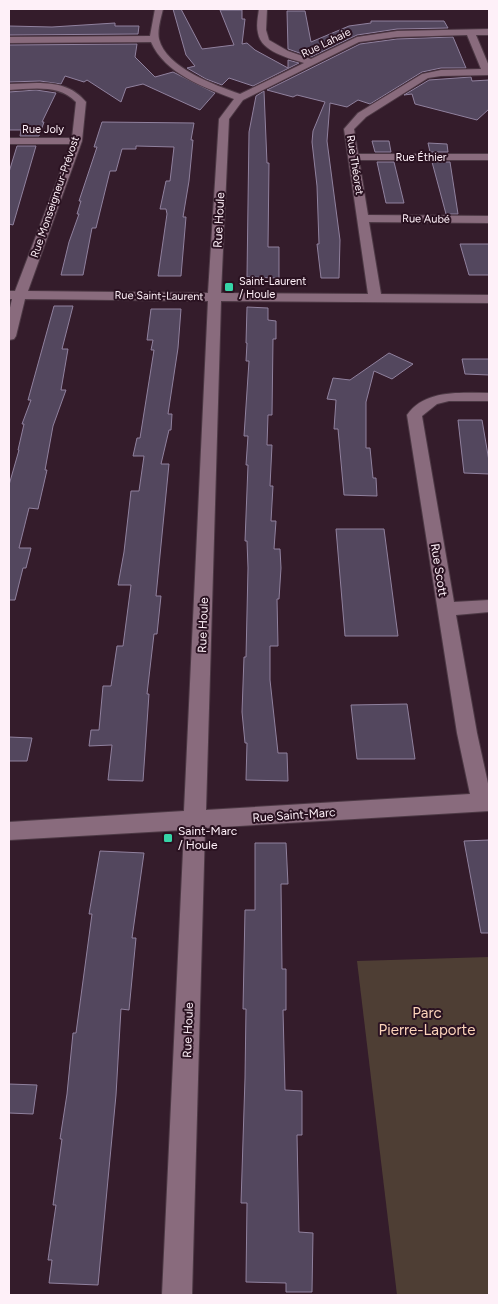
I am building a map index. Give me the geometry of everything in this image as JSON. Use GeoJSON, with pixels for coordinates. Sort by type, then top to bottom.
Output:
{"type":"FeatureCollection","features":[{"type":"Feature","properties":{"kind":"street"},"geometry":{"type":"LineString","coordinates":[[159,9],[154,39],[160,51],[173,65],[202,82],[240,98]]}},
{"type":"Feature","properties":{"kind":"street"},"geometry":{"type":"LineString","coordinates":[[263,9],[262,38],[266,43],[282,52],[312,62]]}},
{"type":"Feature","properties":{"kind":"street"},"geometry":{"type":"LineString","coordinates":[[471,32],[488,72]]}},
{"type":"Feature","properties":{"kind":"street","name":"Rue Lahaie"},"geometry":{"type":"LineString","coordinates":[[240,98],[357,40],[374,36],[489,32]]}},
{"type":"Feature","properties":{"kind":"street"},"geometry":{"type":"LineString","coordinates":[[9,40],[154,39]]}},
{"type":"Feature","properties":{"kind":"street","name":"Rue Théoret"},"geometry":{"type":"LineString","coordinates":[[375,298],[349,129],[362,115],[425,76],[441,73],[488,72]]}},
{"type":"Feature","properties":{"kind":"street","name":"Rue Monseigneur-Prévost"},"geometry":{"type":"LineString","coordinates":[[9,87],[68,89],[76,94],[81,102],[77,141],[15,295],[9,336]]}},
{"type":"Feature","properties":{"kind":"street","name":"Rue Houle"},"geometry":{"type":"LineString","coordinates":[[177,1295],[222,125],[228,112],[240,98]]}},
{"type":"Feature","properties":{"kind":"street","name":"Rue Joly"},"geometry":{"type":"LineString","coordinates":[[9,141],[77,141]]}},
{"type":"Feature","properties":{"kind":"street","name":"Rue Éthier"},"geometry":{"type":"LineString","coordinates":[[354,157],[489,157]]}},
{"type":"Feature","properties":{"kind":"street","name":"Rue Aubé"},"geometry":{"type":"LineString","coordinates":[[364,218],[489,219]]}},
{"type":"Feature","properties":{"kind":"street","name":"Rue Saint-Laurent"},"geometry":{"type":"LineString","coordinates":[[15,295],[489,299]]}},
{"type":"Feature","properties":{"kind":"street","name":"Rue Scott"},"geometry":{"type":"LineString","coordinates":[[486,803],[474,772],[414,415],[432,401],[449,397],[489,397]]}},
{"type":"Feature","properties":{"kind":"street"},"geometry":{"type":"LineString","coordinates":[[446,609],[489,606]]}},
{"type":"Feature","properties":{"kind":"street","name":"Rue Saint-Marc"},"geometry":{"type":"LineString","coordinates":[[9,831],[486,803]]}},
{"type":"Feature","properties":{"kind":"green space","name":"Parc Pierre-Laporte"},"geometry":{"type":"Polygon","coordinates":[[[489,957],[489,1295],[397,1295],[357,961],[489,957]]]}},
{"type":"Feature","properties":{"kind":"building"},"geometry":{"type":"Polygon","coordinates":[[[173,9],[181,9],[202,49],[234,45],[220,10],[242,10],[242,19],[245,19],[242,44],[247,43],[255,50],[288,68],[288,60],[299,63],[253,86],[229,78],[222,85],[206,79],[187,68],[195,66],[186,55],[173,9]]]}},
{"type":"Feature","properties":{"kind":"building"},"geometry":{"type":"Polygon","coordinates":[[[287,11],[305,11],[311,42],[349,26],[371,23],[371,21],[444,21],[448,28],[397,29],[357,35],[311,57],[288,49],[287,11]]]}},
{"type":"Feature","properties":{"kind":"building"},"geometry":{"type":"Polygon","coordinates":[[[115,23],[115,26],[139,26],[138,34],[9,35],[9,26],[52,27],[115,23]]]}},
{"type":"Feature","properties":{"kind":"building"},"geometry":{"type":"Polygon","coordinates":[[[453,37],[466,68],[441,68],[422,72],[370,104],[358,100],[347,107],[330,103],[327,141],[340,240],[339,278],[321,278],[317,244],[319,244],[317,186],[312,142],[313,131],[325,102],[297,95],[293,97],[267,90],[360,44],[397,39],[453,37]]]}},
{"type":"Feature","properties":{"kind":"building"},"geometry":{"type":"Polygon","coordinates":[[[137,44],[135,57],[155,77],[173,72],[215,93],[200,110],[143,84],[126,88],[121,102],[87,80],[84,82],[65,76],[61,84],[40,81],[9,82],[9,45],[137,44]]]}},
{"type":"Feature","properties":{"kind":"building"},"geometry":{"type":"Polygon","coordinates":[[[471,77],[472,81],[489,80],[489,109],[477,120],[415,104],[412,94],[404,95],[429,80],[471,77]]]}},
{"type":"Feature","properties":{"kind":"building"},"geometry":{"type":"Polygon","coordinates":[[[36,90],[56,93],[42,122],[44,122],[39,136],[20,136],[21,130],[9,130],[9,92],[36,90]]]}},
{"type":"Feature","properties":{"kind":"building"},"geometry":{"type":"Polygon","coordinates":[[[264,91],[267,163],[269,163],[268,247],[279,247],[279,278],[247,277],[249,132],[256,96],[264,91]]]}},
{"type":"Feature","properties":{"kind":"building"},"geometry":{"type":"Polygon","coordinates":[[[102,122],[194,123],[191,140],[193,140],[189,181],[183,217],[186,217],[181,276],[158,276],[167,214],[166,209],[160,209],[166,181],[170,181],[174,147],[136,146],[136,149],[122,149],[116,171],[110,171],[96,228],[92,228],[83,275],[61,275],[69,242],[79,214],[77,214],[81,201],[79,201],[97,147],[94,147],[102,122]]]}},
{"type":"Feature","properties":{"kind":"building"},"geometry":{"type":"Polygon","coordinates":[[[372,141],[389,141],[391,152],[375,152],[372,141]]]}},
{"type":"Feature","properties":{"kind":"building"},"geometry":{"type":"Polygon","coordinates":[[[428,143],[447,144],[448,152],[430,152],[428,143]]]}},
{"type":"Feature","properties":{"kind":"building"},"geometry":{"type":"Polygon","coordinates":[[[17,146],[36,146],[13,225],[9,224],[9,172],[17,146]]]}},
{"type":"Feature","properties":{"kind":"building"},"geometry":{"type":"Polygon","coordinates":[[[377,162],[394,162],[404,203],[386,203],[377,162]]]}},
{"type":"Feature","properties":{"kind":"building"},"geometry":{"type":"Polygon","coordinates":[[[432,162],[450,162],[458,214],[446,214],[432,162]]]}},
{"type":"Feature","properties":{"kind":"building"},"geometry":{"type":"Polygon","coordinates":[[[460,244],[489,244],[489,275],[469,275],[460,244]]]}},
{"type":"Feature","properties":{"kind":"building"},"geometry":{"type":"Polygon","coordinates":[[[54,306],[73,306],[62,349],[68,349],[61,390],[66,390],[53,426],[45,470],[47,470],[38,509],[29,508],[19,548],[31,548],[26,568],[23,568],[15,600],[9,600],[9,485],[19,450],[24,424],[22,424],[31,400],[28,400],[54,306]]]}},
{"type":"Feature","properties":{"kind":"building"},"geometry":{"type":"Polygon","coordinates":[[[247,307],[268,308],[268,320],[276,321],[276,339],[273,339],[272,415],[268,415],[267,445],[272,445],[270,486],[273,486],[271,521],[276,521],[274,549],[280,549],[281,568],[279,599],[277,599],[278,646],[270,646],[270,680],[278,753],[287,753],[288,781],[246,780],[247,743],[245,743],[242,712],[244,657],[246,657],[248,568],[247,541],[245,541],[248,436],[244,436],[249,361],[246,361],[247,307]]]}},
{"type":"Feature","properties":{"kind":"building"},"geometry":{"type":"Polygon","coordinates":[[[151,309],[181,309],[178,348],[168,414],[172,414],[171,430],[169,430],[161,464],[169,464],[156,596],[161,596],[157,634],[154,634],[147,694],[149,694],[143,781],[108,780],[112,745],[89,746],[91,730],[99,730],[103,686],[111,686],[117,646],[123,646],[131,585],[118,585],[131,491],[139,491],[144,456],[133,456],[137,438],[140,438],[154,350],[151,350],[153,340],[147,340],[151,309]]]}},
{"type":"Feature","properties":{"kind":"building"},"geometry":{"type":"Polygon","coordinates":[[[389,353],[413,364],[392,379],[374,371],[366,402],[366,448],[370,448],[373,478],[376,478],[377,496],[344,495],[338,429],[334,429],[336,400],[327,399],[333,378],[350,380],[389,353]]]}},
{"type":"Feature","properties":{"kind":"building"},"geometry":{"type":"Polygon","coordinates":[[[462,359],[489,359],[489,375],[465,374],[462,359]]]}},
{"type":"Feature","properties":{"kind":"building"},"geometry":{"type":"Polygon","coordinates":[[[458,420],[482,420],[489,461],[489,474],[464,473],[458,420]]]}},
{"type":"Feature","properties":{"kind":"building"},"geometry":{"type":"Polygon","coordinates":[[[336,529],[384,529],[398,636],[345,636],[336,529]]]}},
{"type":"Feature","properties":{"kind":"building"},"geometry":{"type":"Polygon","coordinates":[[[407,704],[415,759],[357,759],[351,705],[407,704]]]}},
{"type":"Feature","properties":{"kind":"building"},"geometry":{"type":"Polygon","coordinates":[[[9,737],[32,738],[27,761],[9,761],[9,737]]]}},
{"type":"Feature","properties":{"kind":"building"},"geometry":{"type":"Polygon","coordinates":[[[489,840],[489,933],[481,933],[464,841],[489,840]]]}},
{"type":"Feature","properties":{"kind":"building"},"geometry":{"type":"Polygon","coordinates":[[[255,843],[286,843],[288,884],[281,884],[282,969],[286,969],[286,1010],[283,1010],[285,1090],[302,1091],[302,1135],[297,1135],[299,1232],[313,1233],[312,1292],[286,1292],[286,1283],[246,1282],[247,1203],[241,1203],[246,1009],[243,1009],[245,910],[255,910],[255,843]]]}},
{"type":"Feature","properties":{"kind":"building"},"geometry":{"type":"Polygon","coordinates":[[[100,851],[144,853],[132,938],[136,938],[129,1010],[121,1009],[116,1095],[98,1285],[49,1283],[52,1260],[48,1260],[56,1205],[53,1205],[62,1139],[60,1139],[73,1033],[76,1033],[92,914],[89,914],[100,851]]]}},
{"type":"Feature","properties":{"kind":"building"},"geometry":{"type":"Polygon","coordinates":[[[9,1084],[37,1085],[33,1114],[9,1113],[9,1084]]]}},
{"type":"Feature","properties":{"kind":"place","name":"Saint-Laurent / Houle"},"geometry":{"type":"Point","coordinates":[229,287]}},
{"type":"Feature","properties":{"kind":"place","name":"Saint-Marc / Houle"},"geometry":{"type":"Point","coordinates":[168,838]}}]}
